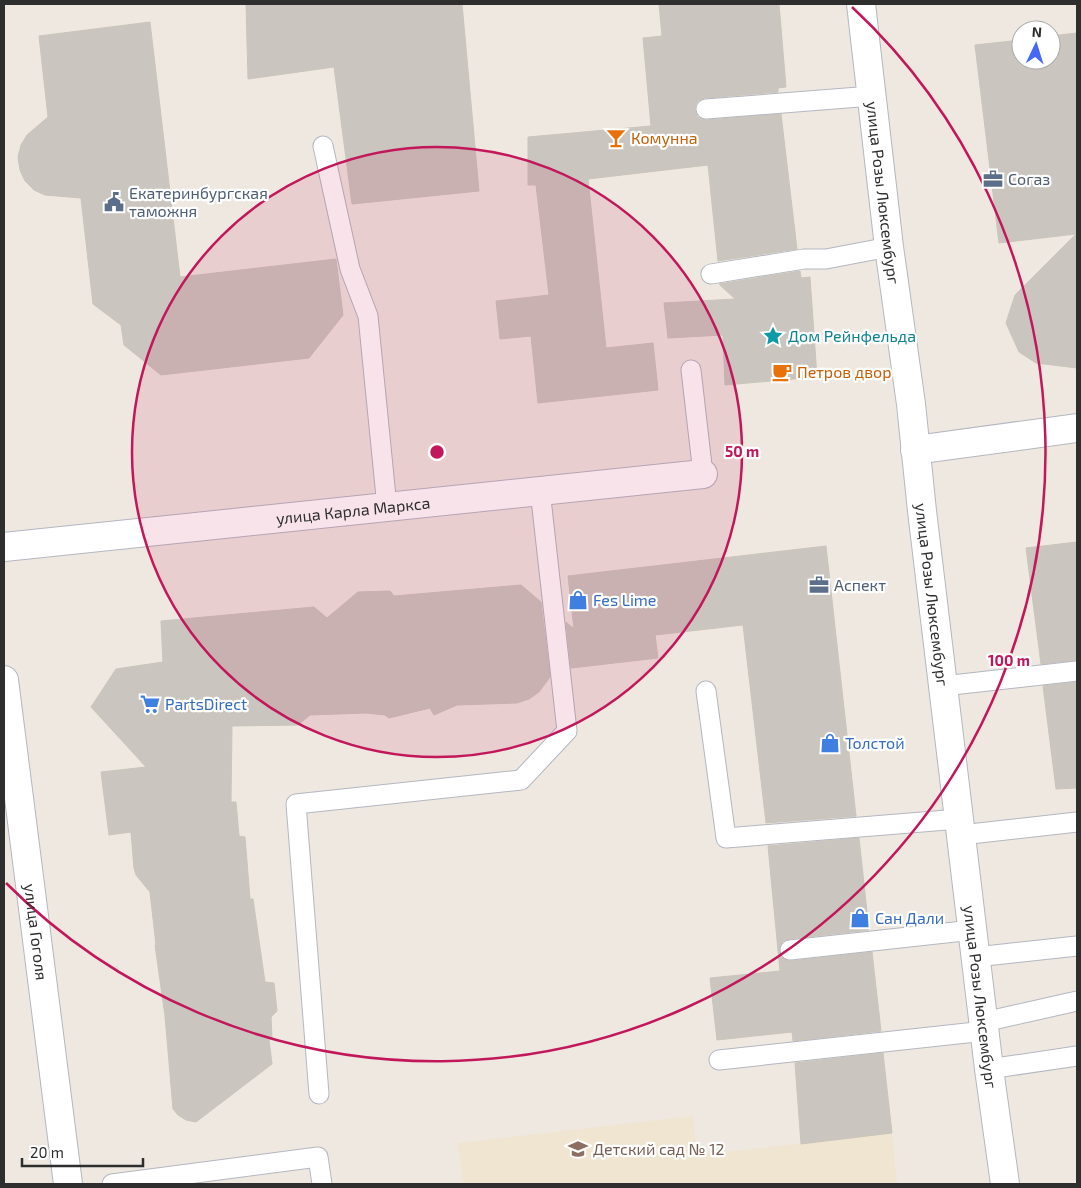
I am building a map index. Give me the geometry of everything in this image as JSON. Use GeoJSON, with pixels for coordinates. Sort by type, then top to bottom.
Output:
{"type":"FeatureCollection","features":[{"type":"Feature","properties":{"kind":"street","name":"улица Розы Люксембург"},"geometry":{"type":"LineString","coordinates":[[861,4],[988,1069],[1005,1184]]}},
{"type":"Feature","properties":{"kind":"street"},"geometry":{"type":"LineString","coordinates":[[915,450],[1077,428]]}},
{"type":"Feature","properties":{"kind":"street","name":"улица Карла Маркса"},"geometry":{"type":"LineString","coordinates":[[4,547],[703,474]]}},
{"type":"Feature","properties":{"kind":"street","name":"улица Гоголя"},"geometry":{"type":"LineString","coordinates":[[4,680],[8,743],[68,1184]]}},
{"type":"Feature","properties":{"kind":"lane"},"geometry":{"type":"LineString","coordinates":[[706,109],[872,96]]}},
{"type":"Feature","properties":{"kind":"lane"},"geometry":{"type":"LineString","coordinates":[[324,146],[350,270],[368,316],[387,507]]}},
{"type":"Feature","properties":{"kind":"lane"},"geometry":{"type":"LineString","coordinates":[[711,274],[889,247]]}},
{"type":"Feature","properties":{"kind":"lane"},"geometry":{"type":"LineString","coordinates":[[691,370],[703,474]]}},
{"type":"Feature","properties":{"kind":"lane"},"geometry":{"type":"LineString","coordinates":[[319,1094],[296,804],[522,780],[567,732],[540,490]]}},
{"type":"Feature","properties":{"kind":"lane"},"geometry":{"type":"LineString","coordinates":[[943,686],[1077,672]]}},
{"type":"Feature","properties":{"kind":"lane"},"geometry":{"type":"LineString","coordinates":[[706,691],[726,838],[1077,822]]}},
{"type":"Feature","properties":{"kind":"lane"},"geometry":{"type":"LineString","coordinates":[[790,950],[972,930]]}},
{"type":"Feature","properties":{"kind":"lane"},"geometry":{"type":"LineString","coordinates":[[976,956],[1077,946]]}},
{"type":"Feature","properties":{"kind":"lane"},"geometry":{"type":"LineString","coordinates":[[719,1060],[984,1026],[1077,1001]]}},
{"type":"Feature","properties":{"kind":"lane"},"geometry":{"type":"LineString","coordinates":[[988,1069],[1077,1056]]}},
{"type":"Feature","properties":{"kind":"lane"},"geometry":{"type":"LineString","coordinates":[[112,1184],[318,1158],[322,1184]]}},
{"type":"Feature","properties":{"kind":"shaded area","name":"Детский сад № 12"},"geometry":{"type":"Polygon","coordinates":[[[693,1116],[697,1155],[892,1133],[897,1184],[463,1184],[458,1143],[693,1116]]]}},
{"type":"Feature","properties":{"kind":"building"},"geometry":{"type":"Polygon","coordinates":[[[246,4],[462,4],[479,191],[352,204],[334,67],[248,79],[246,4]]]}},
{"type":"Feature","properties":{"kind":"building"},"geometry":{"type":"Polygon","coordinates":[[[659,4],[779,4],[786,87],[778,88],[778,92],[705,98],[699,100],[695,109],[697,116],[706,120],[781,114],[797,249],[718,261],[708,165],[588,179],[606,348],[653,343],[658,390],[538,403],[531,336],[500,339],[496,301],[549,295],[536,185],[528,185],[528,137],[651,126],[643,38],[662,36],[659,4]]]}},
{"type":"Feature","properties":{"kind":"building"},"geometry":{"type":"Polygon","coordinates":[[[150,22],[180,277],[336,259],[343,315],[309,358],[161,375],[124,345],[121,325],[93,304],[81,198],[45,195],[34,190],[25,181],[20,170],[18,157],[21,145],[27,135],[48,117],[39,36],[150,22]]]}},
{"type":"Feature","properties":{"kind":"building"},"geometry":{"type":"Polygon","coordinates":[[[1077,33],[1077,368],[1036,363],[1019,352],[1006,323],[1015,295],[1076,234],[999,243],[975,45],[1011,41],[1011,70],[1061,70],[1061,35],[1077,33]]]}},
{"type":"Feature","properties":{"kind":"building"},"geometry":{"type":"Polygon","coordinates":[[[800,271],[801,278],[810,277],[817,377],[725,385],[723,335],[668,338],[664,303],[735,299],[719,284],[800,271]]]}},
{"type":"Feature","properties":{"kind":"building"},"geometry":{"type":"Polygon","coordinates":[[[1077,542],[1077,660],[1041,664],[1026,548],[1077,542]]]}},
{"type":"Feature","properties":{"kind":"building"},"geometry":{"type":"Polygon","coordinates":[[[826,546],[856,816],[766,823],[743,625],[655,635],[658,658],[571,668],[566,622],[574,629],[568,576],[826,546]]]}},
{"type":"Feature","properties":{"kind":"building"},"geometry":{"type":"Polygon","coordinates":[[[521,585],[541,602],[550,677],[539,692],[529,699],[517,703],[457,705],[434,715],[430,708],[389,718],[385,715],[366,713],[310,715],[298,725],[232,726],[231,802],[236,802],[239,836],[245,837],[250,899],[253,899],[265,982],[274,983],[277,1011],[271,1017],[272,1038],[269,1040],[272,1064],[196,1122],[186,1120],[178,1115],[173,1109],[165,1016],[150,892],[136,875],[131,832],[109,835],[101,772],[146,767],[91,707],[116,669],[163,662],[161,621],[314,607],[327,618],[358,592],[390,591],[394,596],[521,585]]]}},
{"type":"Feature","properties":{"kind":"building"},"geometry":{"type":"Polygon","coordinates":[[[1077,682],[1077,788],[1056,789],[1043,686],[1077,682]]]}},
{"type":"Feature","properties":{"kind":"building"},"geometry":{"type":"Polygon","coordinates":[[[859,838],[869,930],[789,939],[783,941],[779,951],[781,957],[791,961],[872,952],[881,1031],[793,1041],[792,1032],[717,1040],[710,978],[780,971],[768,846],[859,838]]]}},
{"type":"Feature","properties":{"kind":"building"},"geometry":{"type":"Polygon","coordinates":[[[883,1053],[892,1133],[801,1144],[795,1063],[883,1053]]]}},
{"type":"Feature","properties":{"kind":"place","name":"Комунна"},"geometry":{"type":"Point","coordinates":[616,138]}},
{"type":"Feature","properties":{"kind":"place","name":"Согаз"},"geometry":{"type":"Point","coordinates":[993,179]}},
{"type":"Feature","properties":{"kind":"place","name":"Екатеринбургская таможня"},"geometry":{"type":"Point","coordinates":[114,202]}},
{"type":"Feature","properties":{"kind":"place","name":"Дом Рейнфельда"},"geometry":{"type":"Point","coordinates":[773,336]}},
{"type":"Feature","properties":{"kind":"place","name":"Петров двор"},"geometry":{"type":"Point","coordinates":[782,372]}},
{"type":"Feature","properties":{"kind":"place","name":"Аспект"},"geometry":{"type":"Point","coordinates":[819,585]}},
{"type":"Feature","properties":{"kind":"place","name":"Fes Lime"},"geometry":{"type":"Point","coordinates":[578,600]}},
{"type":"Feature","properties":{"kind":"place","name":"PartsDirect"},"geometry":{"type":"Point","coordinates":[150,704]}},
{"type":"Feature","properties":{"kind":"place","name":"Толстой"},"geometry":{"type":"Point","coordinates":[830,743]}},
{"type":"Feature","properties":{"kind":"place","name":"Сан Дали"},"geometry":{"type":"Point","coordinates":[860,918]}},
{"type":"Feature","properties":{"kind":"place","name":"Детский сад № 12"},"geometry":{"type":"Point","coordinates":[578,1149]}}]}
